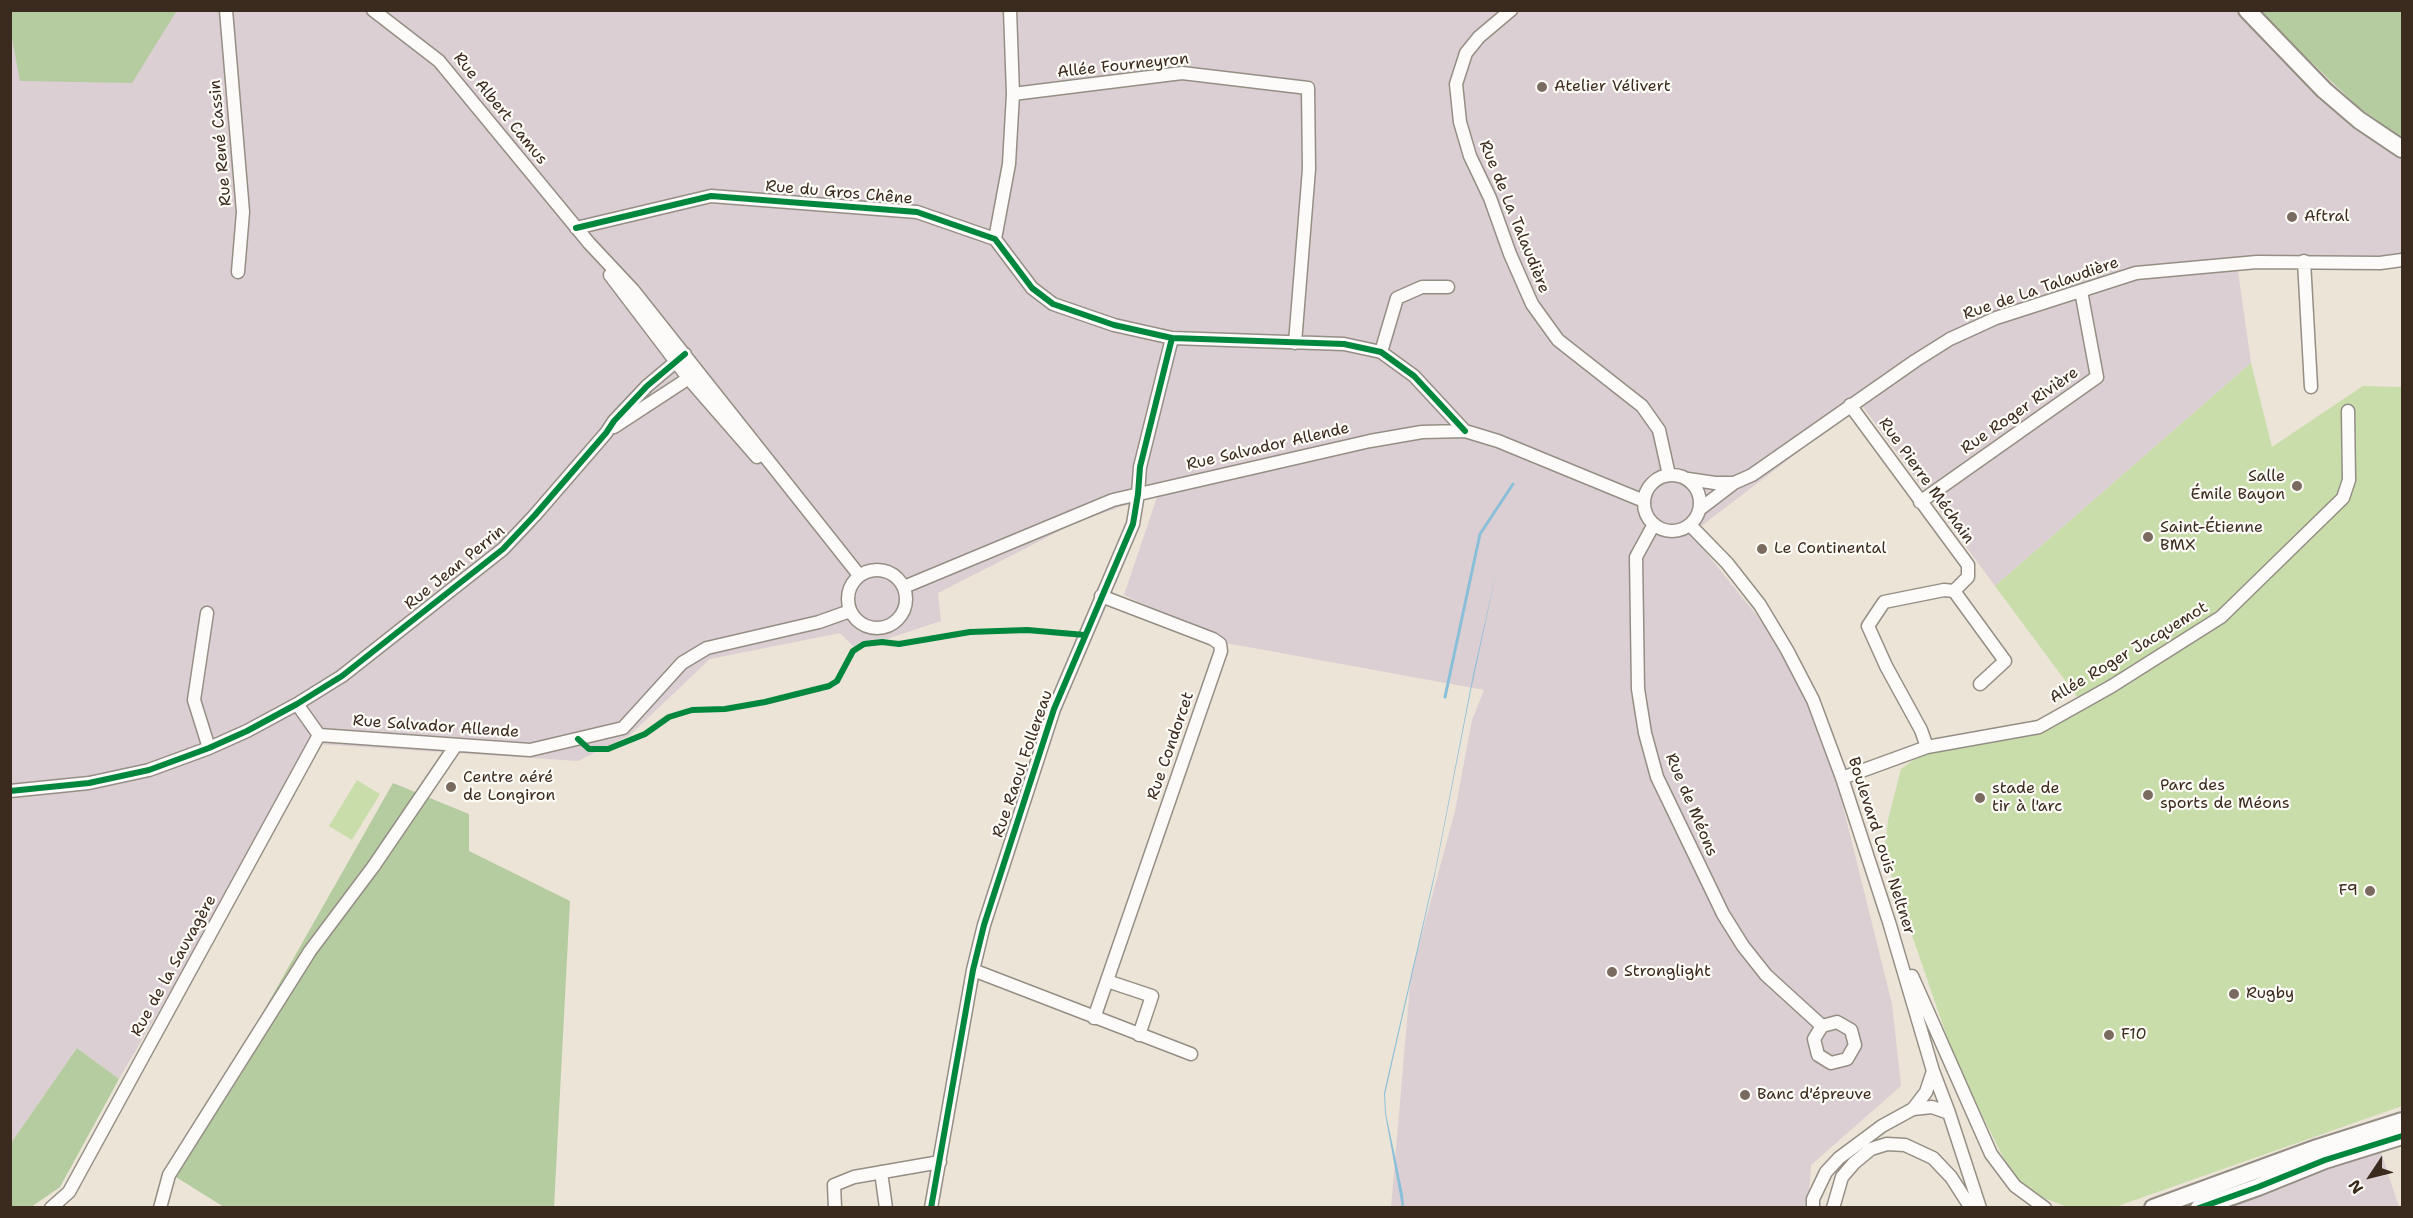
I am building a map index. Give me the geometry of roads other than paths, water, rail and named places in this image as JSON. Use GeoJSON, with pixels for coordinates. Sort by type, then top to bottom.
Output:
{"type":"FeatureCollection","features":[{"type":"Feature","properties":{"kind":"main road"},"geometry":{"type":"LineString","coordinates":[[2247,10],[2269,35],[2346,110],[2403,149]]}},
{"type":"Feature","properties":{"kind":"main road"},"geometry":{"type":"LineString","coordinates":[[2269,35],[2290,65],[2322,100],[2361,134],[2403,160]]}},
{"type":"Feature","properties":{"kind":"main road"},"geometry":{"type":"LineString","coordinates":[[2153,1208],[2317,1148],[2403,1121]]}},
{"type":"Feature","properties":{"kind":"main road"},"geometry":{"type":"LineString","coordinates":[[2199,1208],[2325,1160],[2403,1136]]}},
{"type":"Feature","properties":{"kind":"street","name":"Rue René Cassin"},"geometry":{"type":"LineString","coordinates":[[226,10],[243,212],[238,272]]}},
{"type":"Feature","properties":{"kind":"street","name":"Rue Albert Camus"},"geometry":{"type":"LineString","coordinates":[[373,10],[439,61],[589,243],[761,462],[788,488],[859,576]]}},
{"type":"Feature","properties":{"kind":"street"},"geometry":{"type":"LineString","coordinates":[[1010,10],[1013,94],[1009,164],[995,239],[1032,288],[1053,304],[1114,325],[1172,338],[1344,344],[1381,352],[1414,376],[1464,431]]}},
{"type":"Feature","properties":{"kind":"street","name":"Rue de La Talaudière"},"geometry":{"type":"LineString","coordinates":[[1511,10],[1479,37],[1466,53],[1456,84],[1460,122],[1470,156],[1490,198],[1510,254],[1532,304],[1558,340],[1642,406],[1659,430],[1669,475]]}},
{"type":"Feature","properties":{"kind":"street","name":"Allée Fourneyron"},"geometry":{"type":"LineString","coordinates":[[1013,94],[1182,73],[1308,88],[1308,169],[1295,343]]}},
{"type":"Feature","properties":{"kind":"street","name":"Rue du Gros Chêne"},"geometry":{"type":"LineString","coordinates":[[576,228],[711,196],[917,212],[995,239]]}},
{"type":"Feature","properties":{"kind":"street","name":"Rue de La Talaudière"},"geometry":{"type":"LineString","coordinates":[[1700,509],[1734,483],[1752,475],[1850,405],[1950,339],[1996,318],[2136,273],[2226,264],[2304,261],[2380,263],[2403,260]]}},
{"type":"Feature","properties":{"kind":"street"},"geometry":{"type":"LineString","coordinates":[[2304,261],[2311,387]]}},
{"type":"Feature","properties":{"kind":"street"},"geometry":{"type":"LineString","coordinates":[[1381,352],[1396,298],[1422,287],[1448,287]]}},
{"type":"Feature","properties":{"kind":"street","name":"Rue Roger Rivière"},"geometry":{"type":"LineString","coordinates":[[1920,502],[2097,377],[2081,291]]}},
{"type":"Feature","properties":{"kind":"street","name":"Rue Raoul Follereau"},"geometry":{"type":"LineString","coordinates":[[931,1208],[973,970],[984,925],[1054,710],[1133,524],[1140,467],[1172,338]]}},
{"type":"Feature","properties":{"kind":"street","name":"Rue Jean Perrin"},"geometry":{"type":"LineString","coordinates":[[297,704],[342,676],[503,549],[535,515],[620,414],[680,358]]}},
{"type":"Feature","properties":{"kind":"street","name":"Rue Jean Perrin"},"geometry":{"type":"LineString","coordinates":[[606,433],[694,375]]}},
{"type":"Feature","properties":{"kind":"street","name":"Rue Pierre Méchain"},"geometry":{"type":"LineString","coordinates":[[1850,405],[1968,565],[1968,578],[1954,591]]}},
{"type":"Feature","properties":{"kind":"street","name":"Allée Roger Jacquemot"},"geometry":{"type":"LineString","coordinates":[[1842,778],[1927,747],[2039,727],[2112,686],[2221,617],[2343,498],[2349,480],[2349,411]]}},
{"type":"Feature","properties":{"kind":"street","name":"Rue Salvador Allende"},"geometry":{"type":"LineString","coordinates":[[904,587],[1113,500],[1370,441],[1422,432],[1464,431],[1498,441],[1644,501]]}},
{"type":"Feature","properties":{"kind":"street"},"geometry":{"type":"LineString","coordinates":[[1688,479],[1697,490],[1700,509],[1690,525],[1675,531],[1654,524],[1645,509],[1644,501],[1650,485],[1657,479],[1669,475],[1715,483],[1734,483]]}},
{"type":"Feature","properties":{"kind":"street","name":"Rue de Méons"},"geometry":{"type":"LineString","coordinates":[[1654,524],[1636,554],[1638,689],[1645,733],[1657,777],[1704,877],[1743,946],[1766,975],[1822,1026]]}},
{"type":"Feature","properties":{"kind":"street","name":"Boulevard Louis Neltner"},"geometry":{"type":"LineString","coordinates":[[1690,525],[1727,563],[1760,605],[1813,700],[1842,778],[1889,922],[1933,1071],[1980,1208]]}},
{"type":"Feature","properties":{"kind":"street"},"geometry":{"type":"LineString","coordinates":[[875,570],[884,571],[892,574],[904,587],[906,597],[900,616],[884,627],[874,628],[864,625],[856,620],[850,611],[848,592],[852,583],[859,576],[875,570]]}},
{"type":"Feature","properties":{"kind":"street"},"geometry":{"type":"LineString","coordinates":[[1927,747],[1921,730],[1886,666],[1868,626],[1884,602],[1944,590],[1954,591],[2005,661],[1980,684]]}},
{"type":"Feature","properties":{"kind":"street","name":"Rue Condorcet"},"geometry":{"type":"LineString","coordinates":[[1094,1018],[1221,651],[1220,644],[1213,639],[1101,596]]}},
{"type":"Feature","properties":{"kind":"street","name":"Rue Salvador Allende"},"geometry":{"type":"LineString","coordinates":[[319,735],[531,750],[623,728],[682,663],[707,648],[819,622],[850,611]]}},
{"type":"Feature","properties":{"kind":"street"},"geometry":{"type":"LineString","coordinates":[[207,613],[194,700],[209,748]]}},
{"type":"Feature","properties":{"kind":"street"},"geometry":{"type":"LineString","coordinates":[[10,791],[99,780],[148,770],[209,748],[297,704],[319,735]]}},
{"type":"Feature","properties":{"kind":"street","name":"Rue de la Sauvagère"},"geometry":{"type":"LineString","coordinates":[[51,1208],[69,1192],[319,735]]}},
{"type":"Feature","properties":{"kind":"street"},"geometry":{"type":"LineString","coordinates":[[160,1208],[169,1175],[310,951],[373,867],[456,745]]}},
{"type":"Feature","properties":{"kind":"street"},"geometry":{"type":"LineString","coordinates":[[1889,922],[1991,1154],[2015,1186],[2045,1208]]}},
{"type":"Feature","properties":{"kind":"street"},"geometry":{"type":"LineString","coordinates":[[973,970],[1191,1054]]}},
{"type":"Feature","properties":{"kind":"street"},"geometry":{"type":"LineString","coordinates":[[1107,981],[1152,996],[1139,1035]]}},
{"type":"Feature","properties":{"kind":"street"},"geometry":{"type":"LineString","coordinates":[[1913,1109],[1926,1092],[1933,1071]]}},
{"type":"Feature","properties":{"kind":"street"},"geometry":{"type":"LineString","coordinates":[[1813,1208],[1814,1198],[1827,1172],[1839,1158],[1882,1126],[1913,1109],[1932,1107],[1949,1113]]}},
{"type":"Feature","properties":{"kind":"street"},"geometry":{"type":"LineString","coordinates":[[1833,1208],[1842,1177],[1871,1149],[1887,1144],[1905,1146],[1933,1158],[1951,1176],[1971,1208]]}},
{"type":"Feature","properties":{"kind":"street"},"geometry":{"type":"LineString","coordinates":[[835,1208],[834,1185],[854,1177],[940,1162]]}},
{"type":"Feature","properties":{"kind":"street"},"geometry":{"type":"LineString","coordinates":[[881,1172],[886,1208]]}},
{"type":"Feature","properties":{"kind":"street"},"geometry":{"type":"LineString","coordinates":[[2142,1208],[2170,1202]]}},
{"type":"Feature","properties":{"kind":"water"},"geometry":{"type":"Polygon","coordinates":[[[1497,569],[1434,879],[1385,1094],[1386,1114],[1403,1194],[1404,1207],[1402,1207],[1385,1113],[1384,1093],[1435,871],[1473,675],[1497,569]]]}},
{"type":"Feature","properties":{"kind":"waterway"},"geometry":{"type":"LineString","coordinates":[[1445,697],[1480,534],[1513,484]]}},
{"type":"Feature","properties":{"kind":"place","name":"Atelier Vélivert"},"geometry":{"type":"Point","coordinates":[1542,87]}},
{"type":"Feature","properties":{"kind":"place","name":"Aftral"},"geometry":{"type":"Point","coordinates":[2292,217]}},
{"type":"Feature","properties":{"kind":"place","name":"Salle Émile Bayon"},"geometry":{"type":"Point","coordinates":[2297,486]}},
{"type":"Feature","properties":{"kind":"place","name":"Saint-Étienne BMX"},"geometry":{"type":"Point","coordinates":[2148,537]}},
{"type":"Feature","properties":{"kind":"place","name":"Le Continental"},"geometry":{"type":"Point","coordinates":[1762,549]}},
{"type":"Feature","properties":{"kind":"place","name":"Centre aéré de Longiron"},"geometry":{"type":"Point","coordinates":[451,787]}},
{"type":"Feature","properties":{"kind":"place","name":"Parc des sports de Méons"},"geometry":{"type":"Point","coordinates":[2148,795]}},
{"type":"Feature","properties":{"kind":"place","name":"stade de tir à l'arc"},"geometry":{"type":"Point","coordinates":[1980,798]}},
{"type":"Feature","properties":{"kind":"place","name":"F9"},"geometry":{"type":"Point","coordinates":[2370,891]}},
{"type":"Feature","properties":{"kind":"place","name":"Stronglight"},"geometry":{"type":"Point","coordinates":[1612,972]}},
{"type":"Feature","properties":{"kind":"place","name":"Rugby"},"geometry":{"type":"Point","coordinates":[2234,994]}},
{"type":"Feature","properties":{"kind":"place","name":"F10"},"geometry":{"type":"Point","coordinates":[2109,1035]}},
{"type":"Feature","properties":{"kind":"place","name":"Banc d'épreuve"},"geometry":{"type":"Point","coordinates":[1745,1095]}}]}
